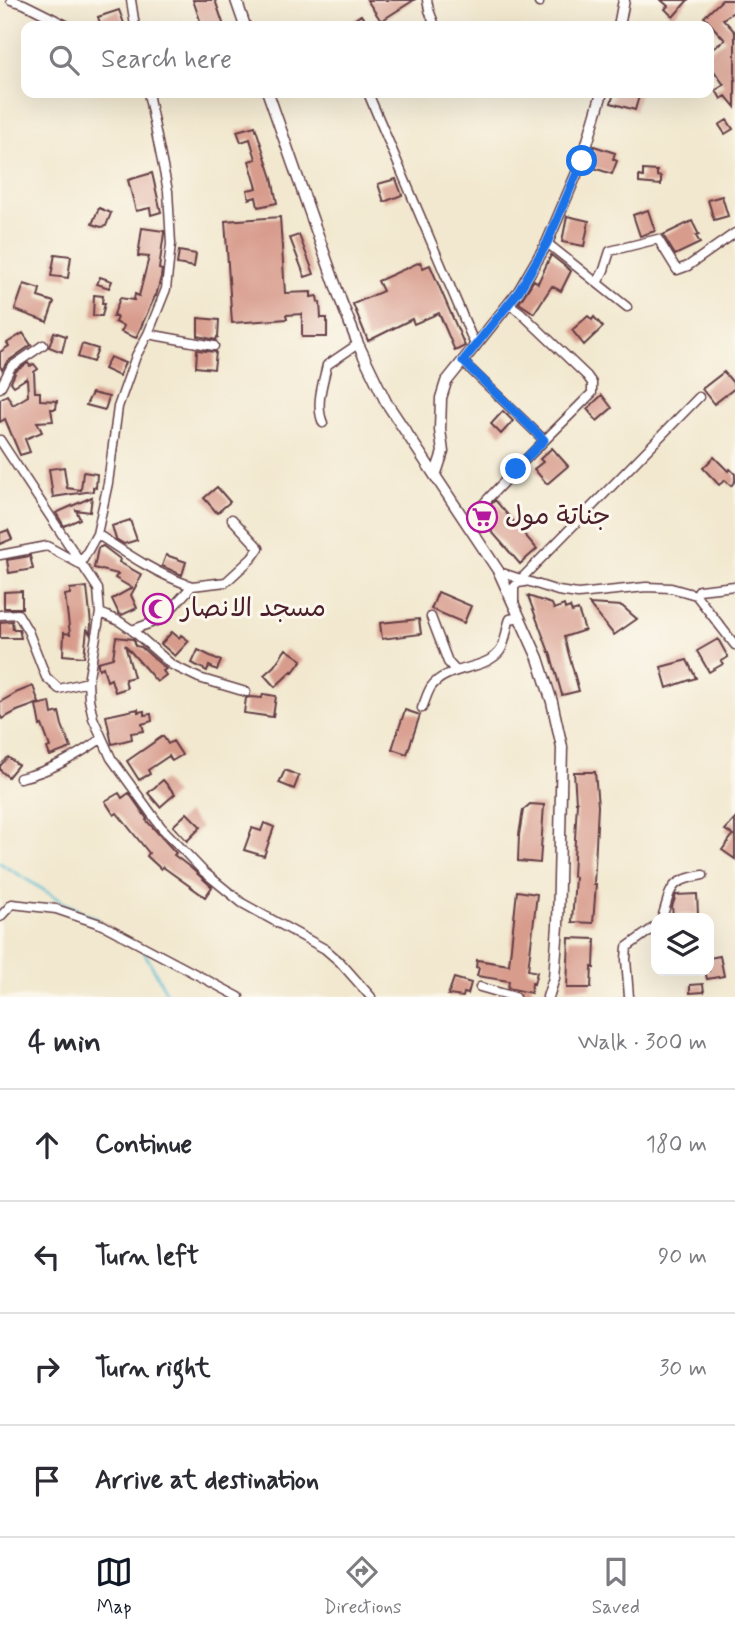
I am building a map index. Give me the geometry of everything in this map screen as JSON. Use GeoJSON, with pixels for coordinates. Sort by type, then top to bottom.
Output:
{"type":"FeatureCollection","features":[{"type":"Feature","properties":{"kind":"street"},"geometry":{"type":"LineString","coordinates":[[11,0],[58,21]]}},
{"type":"Feature","properties":{"kind":"street"},"geometry":{"type":"LineString","coordinates":[[131,0],[134,21]]}},
{"type":"Feature","properties":{"kind":"street"},"geometry":{"type":"LineString","coordinates":[[236,0],[243,21]]}},
{"type":"Feature","properties":{"kind":"street"},"geometry":{"type":"LineString","coordinates":[[427,0],[433,21]]}},
{"type":"Feature","properties":{"kind":"street"},"geometry":{"type":"LineString","coordinates":[[620,21],[624,0]]}},
{"type":"Feature","properties":{"kind":"street"},"geometry":{"type":"LineString","coordinates":[[80,565],[97,534],[118,407],[136,356],[166,289],[172,244],[168,191],[149,98]]}},
{"type":"Feature","properties":{"kind":"street"},"geometry":{"type":"LineString","coordinates":[[270,98],[358,344],[386,402],[499,572],[538,658],[552,702],[562,747],[558,926],[554,978],[548,997]]}},
{"type":"Feature","properties":{"kind":"street"},"geometry":{"type":"LineString","coordinates":[[370,98],[475,345]]}},
{"type":"Feature","properties":{"kind":"street"},"geometry":{"type":"LineString","coordinates":[[435,475],[443,452],[440,430],[441,398],[446,382],[519,291],[547,243],[582,161],[601,98]]}},
{"type":"Feature","properties":{"kind":"street"},"geometry":{"type":"LineString","coordinates":[[597,283],[610,251],[658,239],[677,270],[688,266],[735,233]]}},
{"type":"Feature","properties":{"kind":"street"},"geometry":{"type":"LineString","coordinates":[[547,243],[626,307]]}},
{"type":"Feature","properties":{"kind":"street"},"geometry":{"type":"LineString","coordinates":[[466,522],[592,393],[592,383],[509,304]]}},
{"type":"Feature","properties":{"kind":"street"},"geometry":{"type":"LineString","coordinates":[[148,334],[214,346]]}},
{"type":"Feature","properties":{"kind":"street"},"geometry":{"type":"LineString","coordinates":[[323,423],[319,414],[327,365],[358,344]]}},
{"type":"Feature","properties":{"kind":"street"},"geometry":{"type":"LineString","coordinates":[[0,388],[11,367],[43,345]]}},
{"type":"Feature","properties":{"kind":"street"},"geometry":{"type":"LineString","coordinates":[[463,361],[544,440]]}},
{"type":"Feature","properties":{"kind":"street"},"geometry":{"type":"LineString","coordinates":[[521,579],[699,397]]}},
{"type":"Feature","properties":{"kind":"street"},"geometry":{"type":"LineString","coordinates":[[0,440],[97,589],[100,613],[88,682],[89,699],[93,718],[111,758],[161,827],[204,872],[242,903],[325,949],[371,997]]}},
{"type":"Feature","properties":{"kind":"street"},"geometry":{"type":"LineString","coordinates":[[97,534],[170,579],[192,586],[226,582],[259,548],[232,519]]}},
{"type":"Feature","properties":{"kind":"street"},"geometry":{"type":"LineString","coordinates":[[0,555],[47,546],[80,565]]}},
{"type":"Feature","properties":{"kind":"street"},"geometry":{"type":"LineString","coordinates":[[499,572],[558,591],[578,594],[646,586],[671,588],[696,595],[735,645]]}},
{"type":"Feature","properties":{"kind":"street"},"geometry":{"type":"LineString","coordinates":[[515,606],[514,587],[518,583],[531,582]]}},
{"type":"Feature","properties":{"kind":"street"},"geometry":{"type":"LineString","coordinates":[[132,630],[162,619],[192,586]]}},
{"type":"Feature","properties":{"kind":"street"},"geometry":{"type":"LineString","coordinates":[[696,595],[699,590],[735,586]]}},
{"type":"Feature","properties":{"kind":"street"},"geometry":{"type":"LineString","coordinates":[[100,613],[132,630],[172,665],[199,678],[246,692]]}},
{"type":"Feature","properties":{"kind":"street"},"geometry":{"type":"LineString","coordinates":[[0,615],[18,614],[28,631],[46,677],[59,690],[88,682]]}},
{"type":"Feature","properties":{"kind":"street"},"geometry":{"type":"LineString","coordinates":[[431,617],[448,662],[456,671]]}},
{"type":"Feature","properties":{"kind":"street"},"geometry":{"type":"LineString","coordinates":[[422,708],[432,686],[456,671],[489,660],[502,650],[510,619],[520,617]]}},
{"type":"Feature","properties":{"kind":"street"},"geometry":{"type":"LineString","coordinates":[[20,778],[69,760],[102,739]]}},
{"type":"Feature","properties":{"kind":"street"},"geometry":{"type":"LineString","coordinates":[[664,913],[671,888],[682,879],[703,875]]}},
{"type":"Feature","properties":{"kind":"street"},"geometry":{"type":"LineString","coordinates":[[0,917],[12,904],[56,909],[103,925],[239,997]]}},
{"type":"Feature","properties":{"kind":"street"},"geometry":{"type":"LineString","coordinates":[[629,997],[626,959],[628,947],[651,930]]}},
{"type":"Feature","properties":{"kind":"street"},"geometry":{"type":"LineString","coordinates":[[554,978],[558,997]]}},
{"type":"Feature","properties":{"kind":"street"},"geometry":{"type":"LineString","coordinates":[[480,987],[515,997]]}},
{"type":"Feature","properties":{"kind":"building"},"geometry":{"type":"Polygon","coordinates":[[[193,0],[215,0],[222,21],[200,21],[193,0]]]}},
{"type":"Feature","properties":{"kind":"building"},"geometry":{"type":"Polygon","coordinates":[[[367,0],[414,0],[381,21],[367,0]]]}},
{"type":"Feature","properties":{"kind":"building"},"geometry":{"type":"Polygon","coordinates":[[[661,0],[688,0],[673,17],[665,9],[668,6],[661,0]]]}},
{"type":"Feature","properties":{"kind":"building"},"geometry":{"type":"Polygon","coordinates":[[[722,0],[735,0],[735,11],[723,19],[735,32],[735,107],[726,96],[721,99],[716,90],[724,85],[714,71],[714,48],[725,40],[714,28],[714,21],[708,21],[704,17],[722,0]]]}},
{"type":"Feature","properties":{"kind":"building"},"geometry":{"type":"Polygon","coordinates":[[[119,10],[123,21],[99,21],[98,17],[119,10]]]}},
{"type":"Feature","properties":{"kind":"building"},"geometry":{"type":"Polygon","coordinates":[[[361,15],[365,21],[352,21],[361,15]]]}},
{"type":"Feature","properties":{"kind":"building"},"geometry":{"type":"Polygon","coordinates":[[[612,98],[639,98],[635,110],[611,103],[612,98]]]}},
{"type":"Feature","properties":{"kind":"building"},"geometry":{"type":"Polygon","coordinates":[[[727,120],[733,129],[725,134],[719,125],[727,120]]]}},
{"type":"Feature","properties":{"kind":"building"},"geometry":{"type":"Polygon","coordinates":[[[255,126],[277,203],[258,207],[256,197],[249,199],[247,190],[257,188],[249,161],[256,159],[250,139],[241,142],[237,131],[255,126]]]}},
{"type":"Feature","properties":{"kind":"building"},"geometry":{"type":"Polygon","coordinates":[[[594,146],[615,153],[613,159],[617,161],[612,174],[588,166],[594,146]]]}},
{"type":"Feature","properties":{"kind":"building"},"geometry":{"type":"Polygon","coordinates":[[[643,170],[657,171],[657,176],[661,177],[661,185],[639,183],[643,170]]]}},
{"type":"Feature","properties":{"kind":"building"},"geometry":{"type":"Polygon","coordinates":[[[152,173],[161,212],[151,215],[150,208],[136,211],[128,180],[152,173]]]}},
{"type":"Feature","properties":{"kind":"building"},"geometry":{"type":"Polygon","coordinates":[[[396,179],[402,195],[384,202],[378,184],[396,179]]]}},
{"type":"Feature","properties":{"kind":"building"},"geometry":{"type":"Polygon","coordinates":[[[722,196],[728,216],[714,220],[708,200],[722,196]]]}},
{"type":"Feature","properties":{"kind":"building"},"geometry":{"type":"Polygon","coordinates":[[[99,208],[111,213],[106,226],[92,224],[99,208]]]}},
{"type":"Feature","properties":{"kind":"building"},"geometry":{"type":"Polygon","coordinates":[[[648,210],[655,231],[640,236],[633,215],[648,210]]]}},
{"type":"Feature","properties":{"kind":"building"},"geometry":{"type":"Polygon","coordinates":[[[567,216],[589,221],[584,246],[562,242],[567,216]]]}},
{"type":"Feature","properties":{"kind":"building"},"geometry":{"type":"Polygon","coordinates":[[[280,217],[285,293],[311,292],[311,297],[317,296],[321,318],[327,318],[327,337],[302,337],[302,314],[286,315],[287,319],[232,323],[225,221],[280,217]]]}},
{"type":"Feature","properties":{"kind":"building"},"geometry":{"type":"Polygon","coordinates":[[[692,221],[700,243],[675,255],[663,235],[692,221]]]}},
{"type":"Feature","properties":{"kind":"building"},"geometry":{"type":"Polygon","coordinates":[[[142,228],[164,231],[159,269],[162,270],[156,296],[136,338],[121,332],[124,326],[115,322],[117,317],[113,317],[120,298],[134,300],[135,294],[139,296],[149,257],[138,256],[142,228]]]}},
{"type":"Feature","properties":{"kind":"building"},"geometry":{"type":"Polygon","coordinates":[[[299,235],[314,274],[305,277],[290,238],[299,235]]]}},
{"type":"Feature","properties":{"kind":"building"},"geometry":{"type":"Polygon","coordinates":[[[179,251],[196,254],[194,267],[177,264],[179,251]]]}},
{"type":"Feature","properties":{"kind":"building"},"geometry":{"type":"Polygon","coordinates":[[[55,254],[71,256],[68,278],[51,276],[55,254]]]}},
{"type":"Feature","properties":{"kind":"building"},"geometry":{"type":"Polygon","coordinates":[[[551,255],[571,271],[561,291],[552,286],[534,313],[519,303],[534,280],[538,283],[551,255]]]}},
{"type":"Feature","properties":{"kind":"building"},"geometry":{"type":"Polygon","coordinates":[[[420,262],[423,268],[430,265],[465,346],[455,351],[439,313],[414,324],[412,319],[368,341],[353,304],[383,291],[378,281],[420,262]]]}},
{"type":"Feature","properties":{"kind":"building"},"geometry":{"type":"Polygon","coordinates":[[[100,277],[112,281],[109,288],[97,284],[100,277]]]}},
{"type":"Feature","properties":{"kind":"building"},"geometry":{"type":"Polygon","coordinates":[[[24,284],[40,289],[38,297],[54,302],[47,322],[15,310],[24,284]]]}},
{"type":"Feature","properties":{"kind":"building"},"geometry":{"type":"Polygon","coordinates":[[[94,295],[103,296],[102,303],[105,303],[102,316],[93,316],[94,295]]]}},
{"type":"Feature","properties":{"kind":"building"},"geometry":{"type":"Polygon","coordinates":[[[588,316],[592,320],[594,317],[603,327],[584,345],[572,330],[588,316]]]}},
{"type":"Feature","properties":{"kind":"building"},"geometry":{"type":"Polygon","coordinates":[[[198,318],[219,320],[216,340],[198,336],[198,318]]]}},
{"type":"Feature","properties":{"kind":"building"},"geometry":{"type":"Polygon","coordinates":[[[54,332],[66,336],[62,352],[49,347],[54,332]]]}},
{"type":"Feature","properties":{"kind":"building"},"geometry":{"type":"Polygon","coordinates":[[[23,333],[31,345],[7,362],[2,370],[0,352],[9,346],[7,343],[23,333]]]}},
{"type":"Feature","properties":{"kind":"building"},"geometry":{"type":"Polygon","coordinates":[[[82,344],[98,349],[93,362],[78,357],[82,344]]]}},
{"type":"Feature","properties":{"kind":"building"},"geometry":{"type":"Polygon","coordinates":[[[197,350],[216,352],[214,369],[196,367],[197,350]]]}},
{"type":"Feature","properties":{"kind":"building"},"geometry":{"type":"Polygon","coordinates":[[[110,357],[125,363],[119,376],[104,369],[110,357]]]}},
{"type":"Feature","properties":{"kind":"building"},"geometry":{"type":"Polygon","coordinates":[[[28,363],[30,366],[34,364],[38,369],[34,372],[35,392],[40,392],[40,400],[57,401],[56,409],[51,409],[53,421],[37,422],[42,432],[25,439],[30,452],[20,455],[5,419],[0,422],[0,399],[7,395],[13,405],[28,396],[27,378],[14,386],[11,382],[16,371],[28,363]]]}},
{"type":"Feature","properties":{"kind":"building"},"geometry":{"type":"Polygon","coordinates":[[[724,372],[735,388],[714,404],[702,389],[724,372]]]}},
{"type":"Feature","properties":{"kind":"building"},"geometry":{"type":"Polygon","coordinates":[[[92,393],[109,397],[105,410],[86,405],[92,393]]]}},
{"type":"Feature","properties":{"kind":"building"},"geometry":{"type":"Polygon","coordinates":[[[602,395],[612,408],[597,421],[587,409],[602,395]]]}},
{"type":"Feature","properties":{"kind":"building"},"geometry":{"type":"Polygon","coordinates":[[[503,411],[513,421],[501,434],[491,424],[503,411]]]}},
{"type":"Feature","properties":{"kind":"building"},"geometry":{"type":"Polygon","coordinates":[[[552,448],[568,466],[547,484],[534,469],[543,462],[540,459],[552,448]]]}},
{"type":"Feature","properties":{"kind":"building"},"geometry":{"type":"Polygon","coordinates":[[[714,457],[735,474],[735,481],[731,486],[725,480],[719,485],[703,468],[714,457]]]}},
{"type":"Feature","properties":{"kind":"building"},"geometry":{"type":"Polygon","coordinates":[[[64,467],[67,488],[81,490],[83,472],[97,474],[96,488],[93,487],[93,491],[53,497],[49,469],[64,467]]]}},
{"type":"Feature","properties":{"kind":"building"},"geometry":{"type":"Polygon","coordinates":[[[217,487],[230,502],[217,513],[204,498],[217,487]]]}},
{"type":"Feature","properties":{"kind":"building"},"geometry":{"type":"Polygon","coordinates":[[[92,497],[90,512],[76,510],[80,519],[64,526],[56,513],[92,497]]]}},
{"type":"Feature","properties":{"kind":"building"},"geometry":{"type":"Polygon","coordinates":[[[495,500],[537,549],[520,564],[479,517],[495,500]]]}},
{"type":"Feature","properties":{"kind":"building"},"geometry":{"type":"Polygon","coordinates":[[[130,520],[137,540],[124,544],[116,539],[112,526],[130,520]]]}},
{"type":"Feature","properties":{"kind":"building"},"geometry":{"type":"Polygon","coordinates":[[[8,530],[12,539],[0,544],[0,533],[8,530]]]}},
{"type":"Feature","properties":{"kind":"building"},"geometry":{"type":"Polygon","coordinates":[[[103,546],[120,559],[119,562],[142,575],[131,595],[137,608],[122,615],[112,599],[132,588],[115,578],[118,574],[94,568],[98,548],[103,546]]]}},
{"type":"Feature","properties":{"kind":"building"},"geometry":{"type":"Polygon","coordinates":[[[166,555],[186,562],[182,575],[162,566],[166,555]]]}},
{"type":"Feature","properties":{"kind":"building"},"geometry":{"type":"Polygon","coordinates":[[[30,556],[33,569],[9,573],[7,560],[30,556]]]}},
{"type":"Feature","properties":{"kind":"building"},"geometry":{"type":"Polygon","coordinates":[[[87,587],[91,624],[90,634],[87,629],[84,657],[63,655],[64,633],[70,634],[65,595],[70,594],[70,589],[87,587]]]}},
{"type":"Feature","properties":{"kind":"building"},"geometry":{"type":"Polygon","coordinates":[[[22,591],[22,608],[4,608],[4,592],[22,591]]]}},
{"type":"Feature","properties":{"kind":"building"},"geometry":{"type":"Polygon","coordinates":[[[438,592],[471,606],[464,623],[431,609],[438,592]]]}},
{"type":"Feature","properties":{"kind":"building"},"geometry":{"type":"Polygon","coordinates":[[[528,596],[552,604],[554,609],[564,605],[565,609],[570,607],[572,612],[578,610],[585,630],[564,637],[579,691],[562,695],[550,652],[528,596]]]}},
{"type":"Feature","properties":{"kind":"building"},"geometry":{"type":"Polygon","coordinates":[[[589,604],[622,606],[637,619],[614,635],[589,604]]]}},
{"type":"Feature","properties":{"kind":"building"},"geometry":{"type":"Polygon","coordinates":[[[419,619],[421,634],[382,639],[380,623],[419,619]]]}},
{"type":"Feature","properties":{"kind":"building"},"geometry":{"type":"Polygon","coordinates":[[[12,621],[13,629],[19,629],[21,638],[0,638],[0,622],[12,621]]]}},
{"type":"Feature","properties":{"kind":"building"},"geometry":{"type":"Polygon","coordinates":[[[172,632],[189,641],[175,656],[161,644],[172,632]]]}},
{"type":"Feature","properties":{"kind":"building"},"geometry":{"type":"Polygon","coordinates":[[[116,637],[133,639],[135,646],[141,647],[166,669],[163,671],[166,675],[157,682],[125,645],[134,677],[125,679],[127,688],[115,692],[111,679],[107,681],[103,667],[99,669],[98,662],[113,658],[116,637]]]}},
{"type":"Feature","properties":{"kind":"building"},"geometry":{"type":"Polygon","coordinates":[[[718,639],[728,657],[721,661],[723,664],[709,672],[697,651],[718,639]]]}},
{"type":"Feature","properties":{"kind":"building"},"geometry":{"type":"Polygon","coordinates":[[[286,649],[302,660],[293,672],[275,687],[264,675],[286,649]]]}},
{"type":"Feature","properties":{"kind":"building"},"geometry":{"type":"Polygon","coordinates":[[[198,650],[221,661],[217,670],[209,666],[207,671],[192,663],[198,650]]]}},
{"type":"Feature","properties":{"kind":"building"},"geometry":{"type":"Polygon","coordinates":[[[687,660],[696,678],[667,688],[661,667],[687,660]]]}},
{"type":"Feature","properties":{"kind":"building"},"geometry":{"type":"Polygon","coordinates":[[[33,686],[39,703],[2,719],[0,702],[33,686]]]}},
{"type":"Feature","properties":{"kind":"building"},"geometry":{"type":"Polygon","coordinates":[[[263,694],[276,696],[273,717],[244,713],[246,698],[262,698],[263,694]]]}},
{"type":"Feature","properties":{"kind":"building"},"geometry":{"type":"Polygon","coordinates":[[[50,702],[52,714],[59,712],[71,748],[50,756],[47,748],[50,747],[42,725],[40,726],[36,705],[50,702]]]}},
{"type":"Feature","properties":{"kind":"building"},"geometry":{"type":"Polygon","coordinates":[[[138,709],[138,712],[144,711],[144,715],[151,714],[152,721],[142,724],[144,731],[131,733],[132,739],[112,744],[106,716],[138,709]]]}},
{"type":"Feature","properties":{"kind":"building"},"geometry":{"type":"Polygon","coordinates":[[[405,710],[420,715],[407,754],[392,749],[405,710]]]}},
{"type":"Feature","properties":{"kind":"building"},"geometry":{"type":"Polygon","coordinates":[[[163,736],[168,744],[173,741],[182,755],[172,761],[169,756],[148,770],[150,774],[139,780],[127,761],[163,736]]]}},
{"type":"Feature","properties":{"kind":"building"},"geometry":{"type":"Polygon","coordinates":[[[8,757],[18,765],[8,777],[0,770],[0,766],[8,757]]]}},
{"type":"Feature","properties":{"kind":"building"},"geometry":{"type":"Polygon","coordinates":[[[285,770],[299,776],[294,789],[279,783],[285,770]]]}},
{"type":"Feature","properties":{"kind":"building"},"geometry":{"type":"Polygon","coordinates":[[[574,772],[595,772],[598,806],[593,923],[572,922],[577,802],[574,772]]]}},
{"type":"Feature","properties":{"kind":"building"},"geometry":{"type":"Polygon","coordinates":[[[163,780],[175,794],[160,807],[148,793],[163,780]]]}},
{"type":"Feature","properties":{"kind":"building"},"geometry":{"type":"Polygon","coordinates":[[[119,793],[122,798],[129,793],[146,820],[176,853],[174,855],[212,887],[205,897],[163,867],[161,869],[147,856],[149,853],[117,813],[114,815],[105,801],[119,793]]]}},
{"type":"Feature","properties":{"kind":"building"},"geometry":{"type":"Polygon","coordinates":[[[530,804],[544,805],[540,863],[518,861],[523,810],[530,804]]]}},
{"type":"Feature","properties":{"kind":"building"},"geometry":{"type":"Polygon","coordinates":[[[187,813],[201,827],[187,841],[173,826],[187,813]]]}},
{"type":"Feature","properties":{"kind":"building"},"geometry":{"type":"Polygon","coordinates":[[[735,819],[735,859],[722,850],[733,835],[725,830],[735,819]]]}},
{"type":"Feature","properties":{"kind":"building"},"geometry":{"type":"Polygon","coordinates":[[[264,823],[274,827],[264,856],[244,850],[252,828],[261,831],[264,823]]]}},
{"type":"Feature","properties":{"kind":"building"},"geometry":{"type":"Polygon","coordinates":[[[517,891],[537,894],[528,970],[537,972],[531,993],[508,988],[509,981],[477,976],[477,960],[509,965],[517,891]]]}},
{"type":"Feature","properties":{"kind":"building"},"geometry":{"type":"Polygon","coordinates":[[[697,894],[698,913],[673,913],[676,895],[697,894]]]}},
{"type":"Feature","properties":{"kind":"building"},"geometry":{"type":"Polygon","coordinates":[[[569,938],[595,939],[591,988],[567,988],[569,938]]]}},
{"type":"Feature","properties":{"kind":"building"},"geometry":{"type":"Polygon","coordinates":[[[720,956],[724,976],[707,979],[706,976],[714,976],[714,957],[720,956]]]}},
{"type":"Feature","properties":{"kind":"building"},"geometry":{"type":"Polygon","coordinates":[[[454,978],[471,983],[468,994],[464,993],[463,997],[448,995],[454,978]]]}},
{"type":"Feature","properties":{"kind":"building"},"geometry":{"type":"Polygon","coordinates":[[[703,984],[704,992],[690,993],[690,985],[703,984]]]}},
{"type":"Feature","properties":{"kind":"waterway"},"geometry":{"type":"LineString","coordinates":[[0,863],[63,902],[97,919]]}},
{"type":"Feature","properties":{"kind":"waterway"},"geometry":{"type":"LineString","coordinates":[[142,948],[169,997]]}},
{"type":"Feature","properties":{"kind":"place","name":"جناتة مول"},"geometry":{"type":"Point","coordinates":[482,517]}},
{"type":"Feature","properties":{"kind":"place","name":"مسجد الانصار"},"geometry":{"type":"Point","coordinates":[158,609]}},
{"type":"Feature","properties":{"kind":"route"},"geometry":{"type":"LineString","coordinates":[[516,469],[544,440],[463,361],[519,291],[547,243],[582,161]]}}]}
